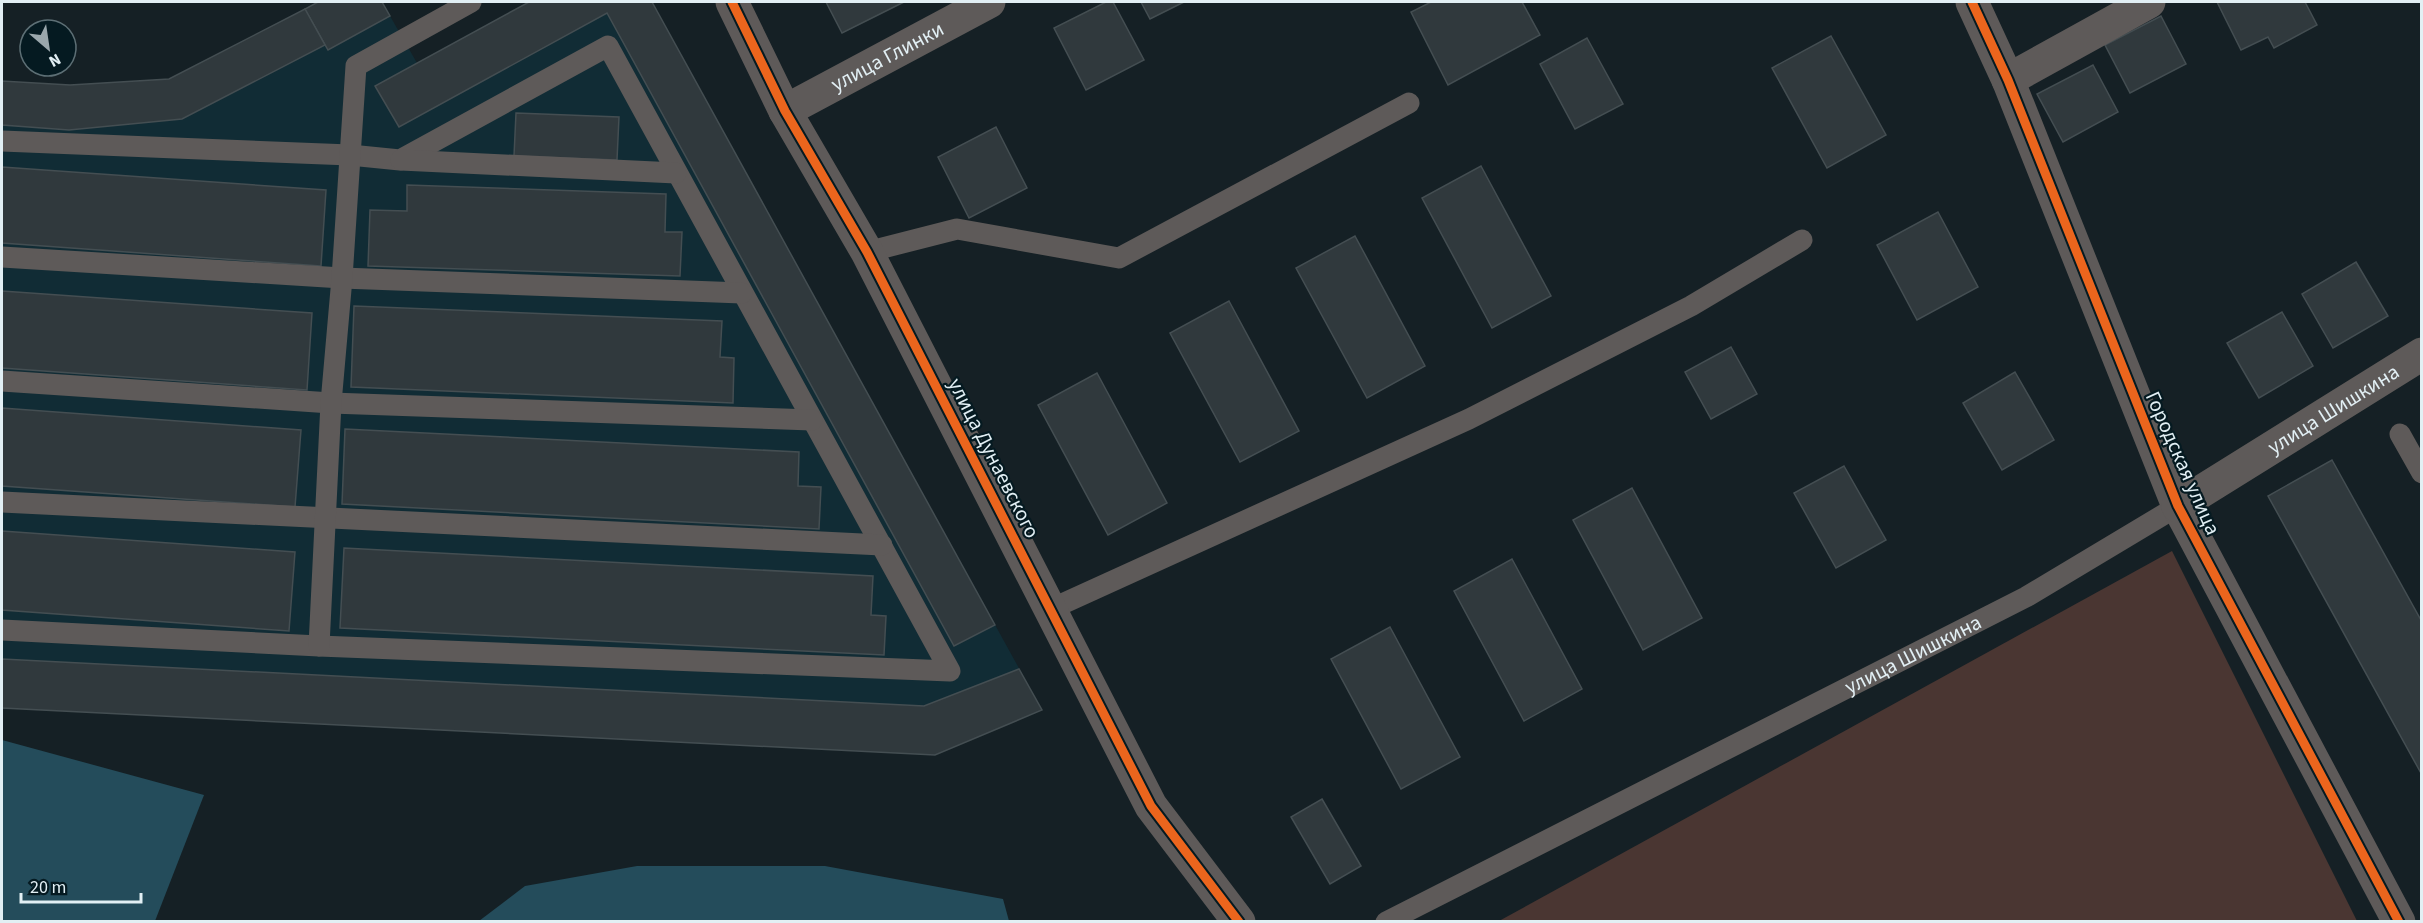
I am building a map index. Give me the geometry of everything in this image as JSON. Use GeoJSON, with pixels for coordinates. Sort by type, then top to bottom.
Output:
{"type":"FeatureCollection","features":[{"type":"Feature","properties":{"kind":"street","name":"улица Дунаевского"},"geometry":{"type":"LineString","coordinates":[[732,2],[785,111],[867,252],[1151,806],[1239,921]]}},
{"type":"Feature","properties":{"kind":"street","name":"улица Глинки"},"geometry":{"type":"LineString","coordinates":[[785,111],[989,2]]}},
{"type":"Feature","properties":{"kind":"street","name":"Городская улица"},"geometry":{"type":"LineString","coordinates":[[1972,2],[2008,80],[2178,506],[2399,921]]}},
{"type":"Feature","properties":{"kind":"street"},"geometry":{"type":"LineString","coordinates":[[2008,80],[2149,2]]}},
{"type":"Feature","properties":{"kind":"street","name":"улица Шишкина"},"geometry":{"type":"LineString","coordinates":[[2178,506],[2421,354]]}},
{"type":"Feature","properties":{"kind":"lane"},"geometry":{"type":"LineString","coordinates":[[319,646],[331,403],[356,66],[471,2]]}},
{"type":"Feature","properties":{"kind":"lane"},"geometry":{"type":"LineString","coordinates":[[2,630],[319,646],[950,671],[608,46],[400,160]]}},
{"type":"Feature","properties":{"kind":"lane"},"geometry":{"type":"LineString","coordinates":[[867,252],[957,229],[1119,258],[1409,102]]}},
{"type":"Feature","properties":{"kind":"lane"},"geometry":{"type":"LineString","coordinates":[[2,141],[350,155],[400,160],[676,173]]}},
{"type":"Feature","properties":{"kind":"lane"},"geometry":{"type":"LineString","coordinates":[[1051,609],[1469,419],[1691,306],[1802,240]]}},
{"type":"Feature","properties":{"kind":"lane"},"geometry":{"type":"LineString","coordinates":[[2,257],[342,278],[742,293]]}},
{"type":"Feature","properties":{"kind":"lane"},"geometry":{"type":"LineString","coordinates":[[2,381],[331,403],[812,420]]}},
{"type":"Feature","properties":{"kind":"lane"},"geometry":{"type":"LineString","coordinates":[[2400,434],[2421,473]]}},
{"type":"Feature","properties":{"kind":"lane"},"geometry":{"type":"LineString","coordinates":[[2,502],[882,545]]}},
{"type":"Feature","properties":{"kind":"lane","name":"улица Шишкина"},"geometry":{"type":"LineString","coordinates":[[1386,921],[2025,597],[2178,506]]}},
{"type":"Feature","properties":{"kind":"shaded area"},"geometry":{"type":"Polygon","coordinates":[[[318,2],[382,2],[417,63],[529,2],[652,2],[1042,710],[935,755],[2,708],[2,81],[70,85],[169,79],[318,2]]]}},
{"type":"Feature","properties":{"kind":"shaded area"},"geometry":{"type":"Polygon","coordinates":[[[2172,551],[2357,921],[1499,921],[2172,551]]]}},
{"type":"Feature","properties":{"kind":"shaded area"},"geometry":{"type":"Polygon","coordinates":[[[2,740],[204,795],[155,921],[2,921],[2,740]]]}},
{"type":"Feature","properties":{"kind":"shaded area"},"geometry":{"type":"Polygon","coordinates":[[[637,866],[825,866],[1003,899],[1009,921],[479,921],[525,886],[637,866]]]}},
{"type":"Feature","properties":{"kind":"building"},"geometry":{"type":"Polygon","coordinates":[[[318,2],[382,2],[390,16],[328,50],[305,9],[318,2]]]}},
{"type":"Feature","properties":{"kind":"building"},"geometry":{"type":"Polygon","coordinates":[[[529,2],[652,2],[995,625],[954,646],[607,13],[399,127],[375,86],[529,2]]]}},
{"type":"Feature","properties":{"kind":"building"},"geometry":{"type":"Polygon","coordinates":[[[826,2],[904,2],[842,33],[826,2]]]}},
{"type":"Feature","properties":{"kind":"building"},"geometry":{"type":"Polygon","coordinates":[[[1106,2],[1113,2],[1144,60],[1086,90],[1054,28],[1106,2]]]}},
{"type":"Feature","properties":{"kind":"building"},"geometry":{"type":"Polygon","coordinates":[[[1141,2],[1184,2],[1150,19],[1141,2]]]}},
{"type":"Feature","properties":{"kind":"building"},"geometry":{"type":"Polygon","coordinates":[[[1431,2],[1522,2],[1540,35],[1448,85],[1411,12],[1431,2]]]}},
{"type":"Feature","properties":{"kind":"building"},"geometry":{"type":"Polygon","coordinates":[[[2217,2],[2305,2],[2317,25],[2274,48],[2268,37],[2241,50],[2217,2]]]}},
{"type":"Feature","properties":{"kind":"building"},"geometry":{"type":"Polygon","coordinates":[[[305,9],[325,45],[182,119],[69,130],[2,125],[2,81],[70,85],[169,79],[305,9]]]}},
{"type":"Feature","properties":{"kind":"building"},"geometry":{"type":"Polygon","coordinates":[[[2161,16],[2186,64],[2130,93],[2105,45],[2161,16]]]}},
{"type":"Feature","properties":{"kind":"building"},"geometry":{"type":"Polygon","coordinates":[[[1831,36],[1886,135],[1827,168],[1772,68],[1831,36]]]}},
{"type":"Feature","properties":{"kind":"building"},"geometry":{"type":"Polygon","coordinates":[[[1587,38],[1623,104],[1575,129],[1540,64],[1587,38]]]}},
{"type":"Feature","properties":{"kind":"building"},"geometry":{"type":"Polygon","coordinates":[[[2093,65],[2118,112],[2063,142],[2037,94],[2093,65]]]}},
{"type":"Feature","properties":{"kind":"building"},"geometry":{"type":"Polygon","coordinates":[[[516,113],[619,117],[617,160],[514,156],[516,113]]]}},
{"type":"Feature","properties":{"kind":"building"},"geometry":{"type":"Polygon","coordinates":[[[996,127],[1027,188],[969,218],[938,157],[996,127]]]}},
{"type":"Feature","properties":{"kind":"building"},"geometry":{"type":"Polygon","coordinates":[[[1481,166],[1551,296],[1492,328],[1422,198],[1481,166]]]}},
{"type":"Feature","properties":{"kind":"building"},"geometry":{"type":"Polygon","coordinates":[[[2,167],[326,190],[321,266],[2,243],[2,167]]]}},
{"type":"Feature","properties":{"kind":"building"},"geometry":{"type":"Polygon","coordinates":[[[407,185],[666,194],[665,232],[682,232],[680,276],[368,266],[370,210],[407,211],[407,185]]]}},
{"type":"Feature","properties":{"kind":"building"},"geometry":{"type":"Polygon","coordinates":[[[1938,212],[1978,287],[1917,320],[1877,245],[1938,212]]]}},
{"type":"Feature","properties":{"kind":"building"},"geometry":{"type":"Polygon","coordinates":[[[1355,236],[1425,366],[1367,398],[1296,268],[1355,236]]]}},
{"type":"Feature","properties":{"kind":"building"},"geometry":{"type":"Polygon","coordinates":[[[2356,262],[2388,316],[2333,348],[2302,294],[2356,262]]]}},
{"type":"Feature","properties":{"kind":"building"},"geometry":{"type":"Polygon","coordinates":[[[2,291],[312,313],[307,390],[2,368],[2,291]]]}},
{"type":"Feature","properties":{"kind":"building"},"geometry":{"type":"Polygon","coordinates":[[[1229,301],[1299,431],[1240,462],[1170,333],[1229,301]]]}},
{"type":"Feature","properties":{"kind":"building"},"geometry":{"type":"Polygon","coordinates":[[[354,306],[722,321],[720,357],[734,358],[733,403],[351,387],[354,306]]]}},
{"type":"Feature","properties":{"kind":"building"},"geometry":{"type":"Polygon","coordinates":[[[2282,312],[2313,366],[2259,398],[2227,343],[2282,312]]]}},
{"type":"Feature","properties":{"kind":"building"},"geometry":{"type":"Polygon","coordinates":[[[1731,347],[1757,394],[1711,419],[1685,372],[1731,347]]]}},
{"type":"Feature","properties":{"kind":"building"},"geometry":{"type":"Polygon","coordinates":[[[2015,372],[2054,440],[2002,470],[1963,403],[2015,372]]]}},
{"type":"Feature","properties":{"kind":"building"},"geometry":{"type":"Polygon","coordinates":[[[1097,373],[1167,503],[1108,535],[1038,405],[1097,373]]]}},
{"type":"Feature","properties":{"kind":"building"},"geometry":{"type":"Polygon","coordinates":[[[2,408],[301,430],[295,507],[2,486],[2,408]]]}},
{"type":"Feature","properties":{"kind":"building"},"geometry":{"type":"Polygon","coordinates":[[[345,429],[799,452],[798,486],[821,487],[819,529],[342,504],[345,429]]]}},
{"type":"Feature","properties":{"kind":"building"},"geometry":{"type":"Polygon","coordinates":[[[2332,460],[2422,622],[2422,775],[2268,496],[2332,460]]]}},
{"type":"Feature","properties":{"kind":"building"},"geometry":{"type":"Polygon","coordinates":[[[1844,466],[1886,540],[1836,568],[1794,493],[1844,466]]]}},
{"type":"Feature","properties":{"kind":"building"},"geometry":{"type":"Polygon","coordinates":[[[1632,488],[1702,618],[1643,650],[1573,520],[1632,488]]]}},
{"type":"Feature","properties":{"kind":"building"},"geometry":{"type":"Polygon","coordinates":[[[2,531],[295,552],[289,631],[2,610],[2,531]]]}},
{"type":"Feature","properties":{"kind":"building"},"geometry":{"type":"Polygon","coordinates":[[[344,548],[873,576],[871,615],[886,616],[884,655],[340,628],[344,548]]]}},
{"type":"Feature","properties":{"kind":"building"},"geometry":{"type":"Polygon","coordinates":[[[1512,559],[1582,689],[1524,721],[1454,591],[1512,559]]]}},
{"type":"Feature","properties":{"kind":"building"},"geometry":{"type":"Polygon","coordinates":[[[1390,627],[1460,757],[1401,789],[1331,659],[1390,627]]]}},
{"type":"Feature","properties":{"kind":"building"},"geometry":{"type":"Polygon","coordinates":[[[2,659],[924,706],[1019,669],[1042,710],[935,755],[2,708],[2,659]]]}},
{"type":"Feature","properties":{"kind":"building"},"geometry":{"type":"Polygon","coordinates":[[[1322,799],[1361,866],[1330,884],[1291,817],[1322,799]]]}},
{"type":"Feature","properties":{"kind":"cycle path"},"geometry":{"type":"LineString","coordinates":[[732,2],[785,111],[867,252],[1151,806],[1239,922]]}},
{"type":"Feature","properties":{"kind":"cycle path"},"geometry":{"type":"LineString","coordinates":[[1972,2],[2008,80],[2178,506],[2399,922]]}}]}
